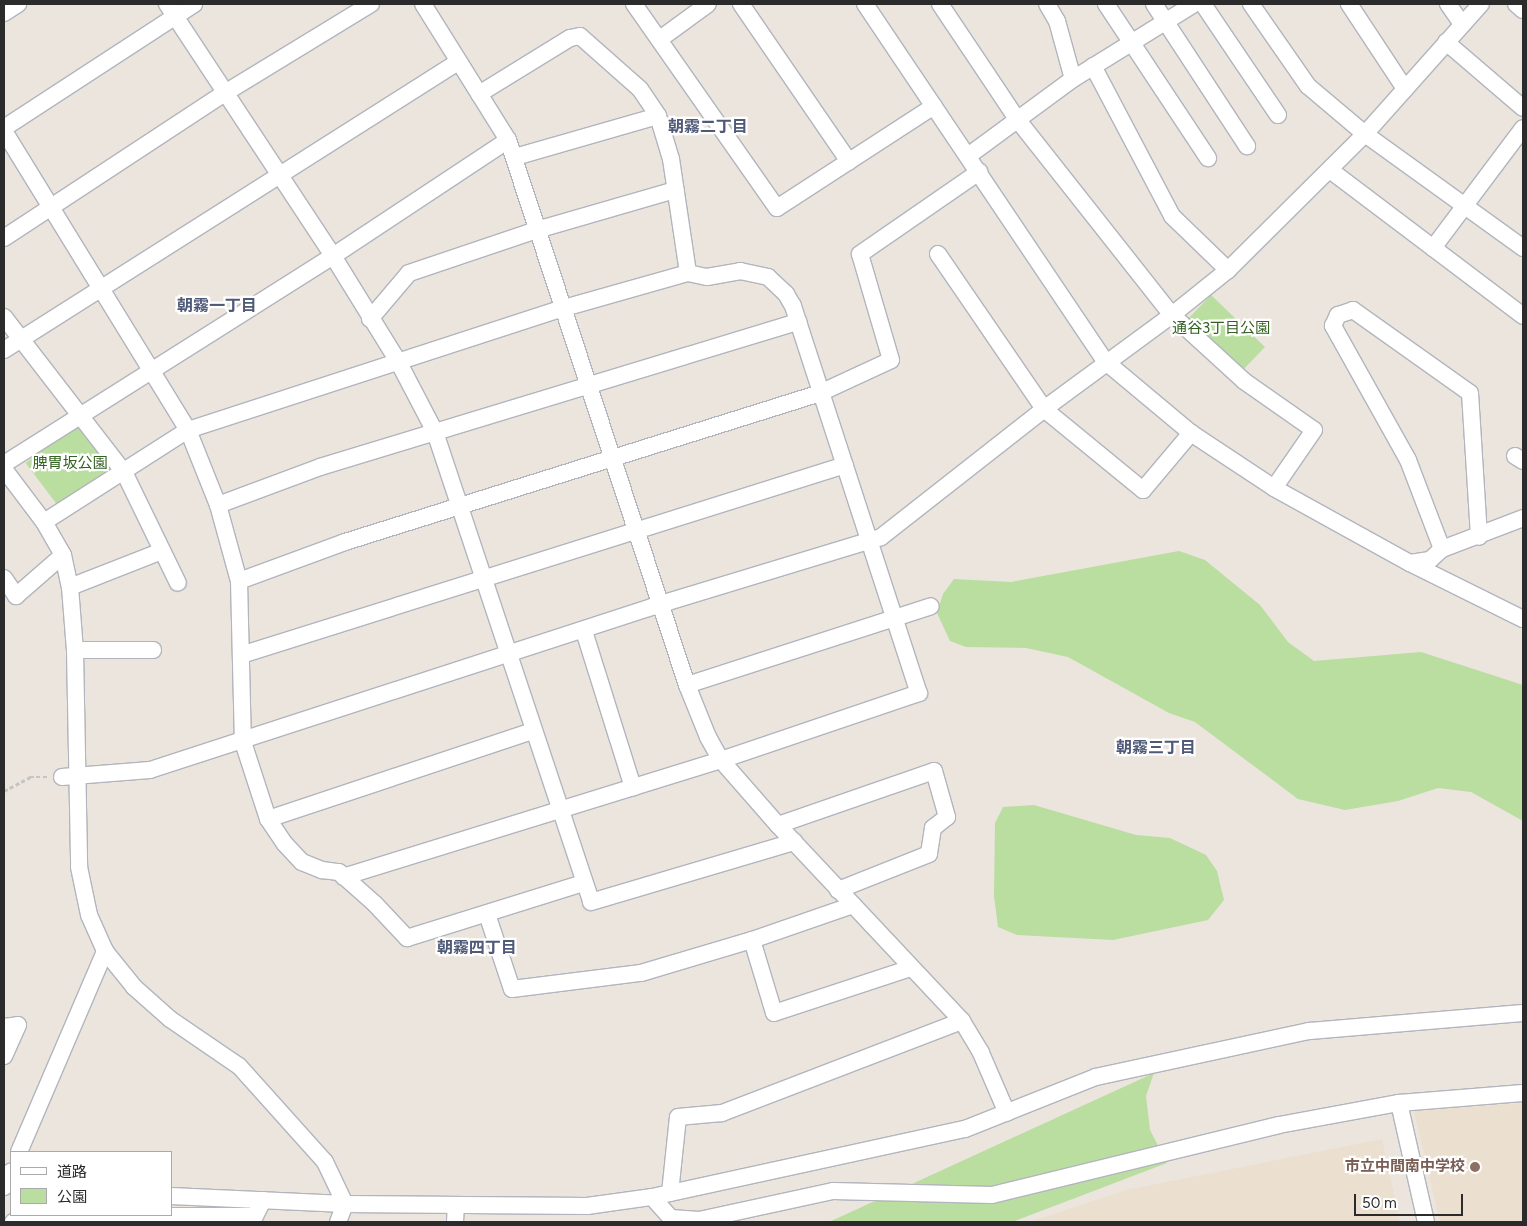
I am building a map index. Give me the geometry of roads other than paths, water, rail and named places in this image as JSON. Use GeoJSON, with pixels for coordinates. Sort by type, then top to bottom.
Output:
{"type":"FeatureCollection","features":[{"type":"Feature","properties":{"kind":"street"},"geometry":{"type":"LineString","coordinates":[[4,13],[18,4]]}},
{"type":"Feature","properties":{"kind":"street"},"geometry":{"type":"LineString","coordinates":[[194,4],[171,10],[4,130],[188,430],[218,505],[239,581],[242,742],[268,819],[302,862],[322,870],[339,872],[375,904],[406,938],[584,883]]}},
{"type":"Feature","properties":{"kind":"street"},"geometry":{"type":"LineString","coordinates":[[4,238],[225,93],[371,4]]}},
{"type":"Feature","properties":{"kind":"street"},"geometry":{"type":"LineString","coordinates":[[423,4],[508,140],[515,157],[540,229],[686,685],[721,760],[838,890],[962,1021],[981,1053],[1007,1113]]}},
{"type":"Feature","properties":{"kind":"street"},"geometry":{"type":"LineString","coordinates":[[634,4],[777,208],[934,106]]}},
{"type":"Feature","properties":{"kind":"street"},"geometry":{"type":"LineString","coordinates":[[660,39],[708,4]]}},
{"type":"Feature","properties":{"kind":"street"},"geometry":{"type":"LineString","coordinates":[[741,4],[849,162]]}},
{"type":"Feature","properties":{"kind":"street"},"geometry":{"type":"LineString","coordinates":[[865,4],[1106,362],[1191,433],[1274,488],[1410,563],[1523,619]]}},
{"type":"Feature","properties":{"kind":"street"},"geometry":{"type":"LineString","coordinates":[[940,4],[1017,119],[1172,315],[1244,381],[1314,430],[1274,488]]}},
{"type":"Feature","properties":{"kind":"street"},"geometry":{"type":"LineString","coordinates":[[1047,4],[1057,21],[1073,79]]}},
{"type":"Feature","properties":{"kind":"street"},"geometry":{"type":"LineString","coordinates":[[1106,4],[1208,158]]}},
{"type":"Feature","properties":{"kind":"street"},"geometry":{"type":"LineString","coordinates":[[1154,4],[1246,146]]}},
{"type":"Feature","properties":{"kind":"street"},"geometry":{"type":"LineString","coordinates":[[968,156],[1073,79],[1194,4]]}},
{"type":"Feature","properties":{"kind":"street"},"geometry":{"type":"LineString","coordinates":[[1203,4],[1278,114]]}},
{"type":"Feature","properties":{"kind":"street"},"geometry":{"type":"LineString","coordinates":[[1251,4],[1308,86],[1365,134],[1523,248]]}},
{"type":"Feature","properties":{"kind":"street"},"geometry":{"type":"LineString","coordinates":[[1349,4],[1405,89]]}},
{"type":"Feature","properties":{"kind":"street"},"geometry":{"type":"LineString","coordinates":[[1448,4],[1462,24]]}},
{"type":"Feature","properties":{"kind":"street"},"geometry":{"type":"LineString","coordinates":[[62,776],[150,770],[584,631],[661,604],[882,537],[1044,409],[1172,315],[1228,270],[1365,134],[1481,4]]}},
{"type":"Feature","properties":{"kind":"street"},"geometry":{"type":"LineString","coordinates":[[1516,4],[1523,10]]}},
{"type":"Feature","properties":{"kind":"street"},"geometry":{"type":"LineString","coordinates":[[171,10],[281,174],[333,256],[370,320],[399,363],[436,432],[532,731],[591,902],[794,842]]}},
{"type":"Feature","properties":{"kind":"street"},"geometry":{"type":"LineString","coordinates":[[479,94],[570,38],[580,36],[640,89],[658,116],[671,159],[688,274]]}},
{"type":"Feature","properties":{"kind":"street"},"geometry":{"type":"LineString","coordinates":[[1446,42],[1523,108]]}},
{"type":"Feature","properties":{"kind":"street"},"geometry":{"type":"LineString","coordinates":[[4,350],[20,338],[458,62]]}},
{"type":"Feature","properties":{"kind":"street"},"geometry":{"type":"LineString","coordinates":[[1093,66],[1172,216],[1228,270]]}},
{"type":"Feature","properties":{"kind":"street"},"geometry":{"type":"LineString","coordinates":[[515,157],[658,116]]}},
{"type":"Feature","properties":{"kind":"street"},"geometry":{"type":"LineString","coordinates":[[1433,248],[1464,204],[1523,128]]}},
{"type":"Feature","properties":{"kind":"street"},"geometry":{"type":"LineString","coordinates":[[4,464],[333,256],[508,140]]}},
{"type":"Feature","properties":{"kind":"street"},"geometry":{"type":"LineString","coordinates":[[1330,170],[1523,316]]}},
{"type":"Feature","properties":{"kind":"street"},"geometry":{"type":"LineString","coordinates":[[239,581],[460,506],[820,393],[891,360],[860,254],[979,172]]}},
{"type":"Feature","properties":{"kind":"street"},"geometry":{"type":"LineString","coordinates":[[370,320],[409,274],[540,229],[675,190]]}},
{"type":"Feature","properties":{"kind":"street"},"geometry":{"type":"LineString","coordinates":[[938,254],[1044,409],[1143,490],[1191,433]]}},
{"type":"Feature","properties":{"kind":"street"},"geometry":{"type":"LineString","coordinates":[[44,522],[188,430],[564,308],[688,274],[707,277],[740,271],[768,277],[786,294],[798,322],[893,619],[919,692],[721,760],[344,878]]}},
{"type":"Feature","properties":{"kind":"street"},"geometry":{"type":"LineString","coordinates":[[1442,549],[1408,460],[1333,326],[1338,315],[1353,310],[1470,393],[1479,537]]}},
{"type":"Feature","properties":{"kind":"street"},"geometry":{"type":"LineString","coordinates":[[4,317],[124,472],[178,583]]}},
{"type":"Feature","properties":{"kind":"street"},"geometry":{"type":"LineString","coordinates":[[218,505],[320,467],[588,383],[798,322]]}},
{"type":"Feature","properties":{"kind":"street"},"geometry":{"type":"LineString","coordinates":[[241,655],[844,465]]}},
{"type":"Feature","properties":{"kind":"street"},"geometry":{"type":"LineString","coordinates":[[4,469],[44,522],[63,555],[70,587],[75,650],[79,867],[89,915],[105,951],[134,987],[170,1019],[239,1066],[325,1162],[345,1204],[338,1222]]}},
{"type":"Feature","properties":{"kind":"street"},"geometry":{"type":"LineString","coordinates":[[1410,563],[1430,560],[1442,549],[1479,537],[1523,518]]}},
{"type":"Feature","properties":{"kind":"street"},"geometry":{"type":"LineString","coordinates":[[70,587],[162,551]]}},
{"type":"Feature","properties":{"kind":"street"},"geometry":{"type":"LineString","coordinates":[[4,578],[16,596],[63,555]]}},
{"type":"Feature","properties":{"kind":"street"},"geometry":{"type":"LineString","coordinates":[[686,685],[931,606]]}},
{"type":"Feature","properties":{"kind":"street"},"geometry":{"type":"LineString","coordinates":[[584,631],[633,787]]}},
{"type":"Feature","properties":{"kind":"street"},"geometry":{"type":"LineString","coordinates":[[75,650],[153,650]]}},
{"type":"Feature","properties":{"kind":"street"},"geometry":{"type":"LineString","coordinates":[[268,819],[532,731]]}},
{"type":"Feature","properties":{"kind":"street"},"geometry":{"type":"LineString","coordinates":[[778,825],[934,772],[947,817],[933,828],[928,854],[838,890]]}},
{"type":"Feature","properties":{"kind":"street"},"geometry":{"type":"LineString","coordinates":[[487,914],[512,989],[641,973],[752,940],[853,905]]}},
{"type":"Feature","properties":{"kind":"street"},"geometry":{"type":"LineString","coordinates":[[752,940],[774,1013],[911,968]]}},
{"type":"Feature","properties":{"kind":"street"},"geometry":{"type":"LineString","coordinates":[[19,1151],[105,951]]}},
{"type":"Feature","properties":{"kind":"street"},"geometry":{"type":"LineString","coordinates":[[172,1196],[345,1204],[587,1206],[652,1197],[965,1129],[1096,1077],[1309,1031],[1523,1012]]}},
{"type":"Feature","properties":{"kind":"street"},"geometry":{"type":"LineString","coordinates":[[670,1193],[678,1117],[722,1113],[962,1021]]}},
{"type":"Feature","properties":{"kind":"street"},"geometry":{"type":"LineString","coordinates":[[4,1027],[18,1025],[4,1056]]}},
{"type":"Feature","properties":{"kind":"street"},"geometry":{"type":"LineString","coordinates":[[652,1197],[671,1218],[699,1220],[833,1191],[992,1195],[1280,1125],[1399,1103],[1523,1093]]}},
{"type":"Feature","properties":{"kind":"street"},"geometry":{"type":"LineString","coordinates":[[1399,1103],[1426,1222]]}},
{"type":"Feature","properties":{"kind":"street"},"geometry":{"type":"LineString","coordinates":[[4,1187],[10,1173]]}},
{"type":"Feature","properties":{"kind":"street"},"geometry":{"type":"LineString","coordinates":[[13,1222],[23,1216],[78,1220],[255,1216],[263,1200]]}},
{"type":"Feature","properties":{"kind":"street"},"geometry":{"type":"LineString","coordinates":[[455,1222],[456,1205]]}},
{"type":"Feature","properties":{"kind":"place","name":"市立中間南中学校"},"geometry":{"type":"Point","coordinates":[1475,1167]}},
{"type":"Feature","properties":{"kind":"district","name":"朝霧二丁目"},"geometry":{"type":"Point","coordinates":[708,127]}},
{"type":"Feature","properties":{"kind":"district","name":"朝霧一丁目"},"geometry":{"type":"Point","coordinates":[217,306]}},
{"type":"Feature","properties":{"kind":"district","name":"朝霧三丁目"},"geometry":{"type":"Point","coordinates":[1156,748]}},
{"type":"Feature","properties":{"kind":"district","name":"朝霧四丁目"},"geometry":{"type":"Point","coordinates":[477,948]}},
{"type":"Feature","properties":{"kind":"park label","name":"通谷3丁目公園"},"geometry":{"type":"Point","coordinates":[1221,329]}},
{"type":"Feature","properties":{"kind":"park label","name":"脾胃坂公園"},"geometry":{"type":"Point","coordinates":[70,464]}}]}
